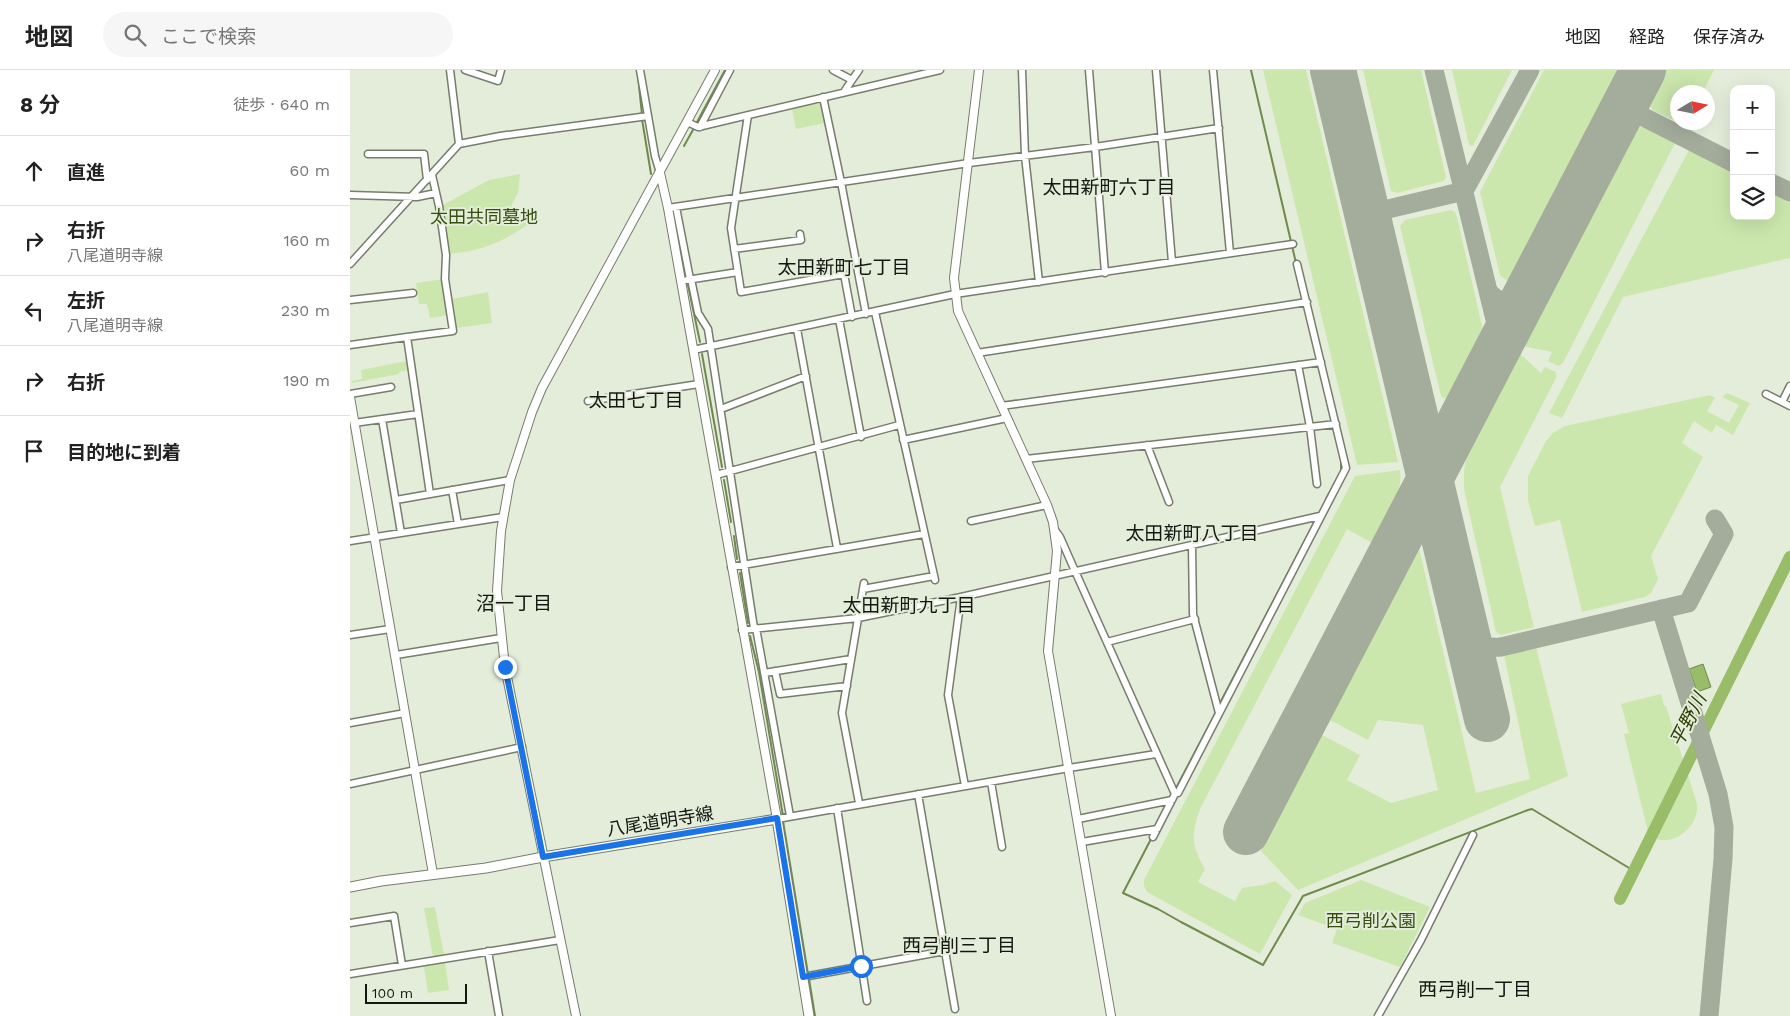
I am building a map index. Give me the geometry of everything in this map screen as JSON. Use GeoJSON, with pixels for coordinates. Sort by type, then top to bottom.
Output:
{"type":"FeatureCollection","features":[{"type":"Feature","properties":{"kind":"main road","name":"八尾道明寺線"},"geometry":{"type":"LineString","coordinates":[[350,887],[381,880],[486,868],[777,818]]}},
{"type":"Feature","properties":{"kind":"main road"},"geometry":{"type":"LineString","coordinates":[[777,818],[807,976],[809,1016]]}},
{"type":"Feature","properties":{"kind":"street"},"geometry":{"type":"LineString","coordinates":[[449,70],[459,144]]}},
{"type":"Feature","properties":{"kind":"street"},"geometry":{"type":"LineString","coordinates":[[465,70],[498,81],[501,70]]}},
{"type":"Feature","properties":{"kind":"street"},"geometry":{"type":"LineString","coordinates":[[640,70],[644,117],[668,208],[777,818],[1156,754]]}},
{"type":"Feature","properties":{"kind":"street"},"geometry":{"type":"LineString","coordinates":[[833,70],[852,80]]}},
{"type":"Feature","properties":{"kind":"street"},"geometry":{"type":"LineString","coordinates":[[844,92],[859,70]]}},
{"type":"Feature","properties":{"kind":"street"},"geometry":{"type":"LineString","coordinates":[[694,125],[748,115],[914,73],[940,70]]}},
{"type":"Feature","properties":{"kind":"street"},"geometry":{"type":"LineString","coordinates":[[979,70],[954,278],[955,294],[958,311],[1047,505],[1055,530],[1057,551],[1048,651],[1111,1016]]}},
{"type":"Feature","properties":{"kind":"street"},"geometry":{"type":"LineString","coordinates":[[1022,70],[1025,156],[1039,282]]}},
{"type":"Feature","properties":{"kind":"street"},"geometry":{"type":"LineString","coordinates":[[1088,70],[1105,273]]}},
{"type":"Feature","properties":{"kind":"street"},"geometry":{"type":"LineString","coordinates":[[1156,70],[1172,262]]}},
{"type":"Feature","properties":{"kind":"street"},"geometry":{"type":"LineString","coordinates":[[1213,70],[1230,253]]}},
{"type":"Feature","properties":{"kind":"street"},"geometry":{"type":"LineString","coordinates":[[694,125],[722,72]]}},
{"type":"Feature","properties":{"kind":"street"},"geometry":{"type":"LineString","coordinates":[[576,1016],[505,667],[497,591],[503,517],[510,480],[532,412],[542,388],[660,173],[694,125],[722,72]]}},
{"type":"Feature","properties":{"kind":"street"},"geometry":{"type":"LineString","coordinates":[[823,97],[866,314]]}},
{"type":"Feature","properties":{"kind":"street"},"geometry":{"type":"LineString","coordinates":[[748,115],[731,228],[741,292],[844,274],[852,317]]}},
{"type":"Feature","properties":{"kind":"street"},"geometry":{"type":"LineString","coordinates":[[350,264],[459,144],[500,136],[644,117]]}},
{"type":"Feature","properties":{"kind":"street"},"geometry":{"type":"LineString","coordinates":[[668,208],[1219,128]]}},
{"type":"Feature","properties":{"kind":"street"},"geometry":{"type":"LineString","coordinates":[[350,345],[453,331],[445,279],[446,255],[436,193],[424,154],[368,154]]}},
{"type":"Feature","properties":{"kind":"street"},"geometry":{"type":"LineString","coordinates":[[350,195],[412,196],[436,193]]}},
{"type":"Feature","properties":{"kind":"street"},"geometry":{"type":"LineString","coordinates":[[676,207],[698,313],[708,329],[755,628],[790,816]]}},
{"type":"Feature","properties":{"kind":"street"},"geometry":{"type":"LineString","coordinates":[[734,249],[800,240],[800,234]]}},
{"type":"Feature","properties":{"kind":"street"},"geometry":{"type":"LineString","coordinates":[[693,350],[955,294],[1293,244]]}},
{"type":"Feature","properties":{"kind":"street"},"geometry":{"type":"LineString","coordinates":[[1153,838],[1346,468],[1297,264]]}},
{"type":"Feature","properties":{"kind":"street"},"geometry":{"type":"LineString","coordinates":[[680,281],[738,272]]}},
{"type":"Feature","properties":{"kind":"street"},"geometry":{"type":"LineString","coordinates":[[350,300],[413,294]]}},
{"type":"Feature","properties":{"kind":"street"},"geometry":{"type":"LineString","coordinates":[[977,353],[1307,302]]}},
{"type":"Feature","properties":{"kind":"street"},"geometry":{"type":"LineString","coordinates":[[859,804],[842,713],[863,586],[934,578],[875,312]]}},
{"type":"Feature","properties":{"kind":"street"},"geometry":{"type":"LineString","coordinates":[[839,320],[861,437]]}},
{"type":"Feature","properties":{"kind":"street"},"geometry":{"type":"LineString","coordinates":[[797,329],[838,548]]}},
{"type":"Feature","properties":{"kind":"street"},"geometry":{"type":"LineString","coordinates":[[407,337],[430,494]]}},
{"type":"Feature","properties":{"kind":"street"},"geometry":{"type":"LineString","coordinates":[[1001,406],[1321,362]]}},
{"type":"Feature","properties":{"kind":"street"},"geometry":{"type":"LineString","coordinates":[[1298,365],[1310,427],[1317,484]]}},
{"type":"Feature","properties":{"kind":"street"},"geometry":{"type":"LineString","coordinates":[[721,409],[806,376]]}},
{"type":"Feature","properties":{"kind":"street"},"geometry":{"type":"LineString","coordinates":[[588,401],[699,384]]}},
{"type":"Feature","properties":{"kind":"street"},"geometry":{"type":"LineString","coordinates":[[391,387],[378,386],[350,396],[406,713],[432,874]]}},
{"type":"Feature","properties":{"kind":"street"},"geometry":{"type":"LineString","coordinates":[[1782,402],[1790,386]]}},
{"type":"Feature","properties":{"kind":"street"},"geometry":{"type":"LineString","coordinates":[[1766,394],[1790,406]]}},
{"type":"Feature","properties":{"kind":"street"},"geometry":{"type":"LineString","coordinates":[[354,423],[418,414]]}},
{"type":"Feature","properties":{"kind":"street"},"geometry":{"type":"LineString","coordinates":[[903,440],[1007,418]]}},
{"type":"Feature","properties":{"kind":"street"},"geometry":{"type":"LineString","coordinates":[[382,419],[401,533]]}},
{"type":"Feature","properties":{"kind":"street"},"geometry":{"type":"LineString","coordinates":[[1026,459],[1336,424]]}},
{"type":"Feature","properties":{"kind":"street"},"geometry":{"type":"LineString","coordinates":[[716,475],[900,425]]}},
{"type":"Feature","properties":{"kind":"street"},"geometry":{"type":"LineString","coordinates":[[1147,445],[1169,502]]}},
{"type":"Feature","properties":{"kind":"street"},"geometry":{"type":"LineString","coordinates":[[396,500],[510,480]]}},
{"type":"Feature","properties":{"kind":"street"},"geometry":{"type":"LineString","coordinates":[[452,490],[458,524]]}},
{"type":"Feature","properties":{"kind":"street"},"geometry":{"type":"LineString","coordinates":[[972,521],[1047,505]]}},
{"type":"Feature","properties":{"kind":"street"},"geometry":{"type":"LineString","coordinates":[[742,630],[858,618],[961,597],[1320,516]]}},
{"type":"Feature","properties":{"kind":"street"},"geometry":{"type":"LineString","coordinates":[[350,541],[503,517]]}},
{"type":"Feature","properties":{"kind":"street"},"geometry":{"type":"LineString","coordinates":[[1055,530],[1060,537],[1107,642],[1174,797]]}},
{"type":"Feature","properties":{"kind":"street"},"geometry":{"type":"LineString","coordinates":[[731,567],[924,534]]}},
{"type":"Feature","properties":{"kind":"street"},"geometry":{"type":"LineString","coordinates":[[1192,545],[1195,618],[1219,714]]}},
{"type":"Feature","properties":{"kind":"street"},"geometry":{"type":"LineString","coordinates":[[961,597],[948,695],[964,786]]}},
{"type":"Feature","properties":{"kind":"street"},"geometry":{"type":"LineString","coordinates":[[1107,642],[1195,618]]}},
{"type":"Feature","properties":{"kind":"street"},"geometry":{"type":"LineString","coordinates":[[350,635],[390,628]]}},
{"type":"Feature","properties":{"kind":"street"},"geometry":{"type":"LineString","coordinates":[[396,655],[501,638]]}},
{"type":"Feature","properties":{"kind":"street"},"geometry":{"type":"LineString","coordinates":[[764,673],[851,659]]}},
{"type":"Feature","properties":{"kind":"street"},"geometry":{"type":"LineString","coordinates":[[775,671],[780,694],[847,686]]}},
{"type":"Feature","properties":{"kind":"street"},"geometry":{"type":"LineString","coordinates":[[350,723],[406,713]]}},
{"type":"Feature","properties":{"kind":"street"},"geometry":{"type":"LineString","coordinates":[[350,784],[522,747]]}},
{"type":"Feature","properties":{"kind":"street"},"geometry":{"type":"LineString","coordinates":[[991,782],[1002,847]]}},
{"type":"Feature","properties":{"kind":"street"},"geometry":{"type":"LineString","coordinates":[[918,794],[955,1009]]}},
{"type":"Feature","properties":{"kind":"street"},"geometry":{"type":"LineString","coordinates":[[1078,819],[1174,797]]}},
{"type":"Feature","properties":{"kind":"street"},"geometry":{"type":"LineString","coordinates":[[836,808],[867,1001]]}},
{"type":"Feature","properties":{"kind":"street"},"geometry":{"type":"LineString","coordinates":[[1082,842],[1157,829]]}},
{"type":"Feature","properties":{"kind":"street"},"geometry":{"type":"LineString","coordinates":[[1378,1016],[1420,940],[1473,835]]}},
{"type":"Feature","properties":{"kind":"street"},"geometry":{"type":"LineString","coordinates":[[350,923],[394,916],[402,965]]}},
{"type":"Feature","properties":{"kind":"street"},"geometry":{"type":"LineString","coordinates":[[350,974],[560,940]]}},
{"type":"Feature","properties":{"kind":"street"},"geometry":{"type":"LineString","coordinates":[[488,951],[500,1016]]}},
{"type":"Feature","properties":{"kind":"street"},"geometry":{"type":"LineString","coordinates":[[807,976],[945,951]]}},
{"type":"Feature","properties":{"kind":"green space"},"geometry":{"type":"Polygon","coordinates":[[[1263,70],[1306,70],[1398,462],[1357,465],[1263,70]]]}},
{"type":"Feature","properties":{"kind":"green space"},"geometry":{"type":"Polygon","coordinates":[[[1363,70],[1421,70],[1446,177],[1444,181],[1397,193],[1391,191],[1363,70]]]}},
{"type":"Feature","properties":{"kind":"green space"},"geometry":{"type":"Polygon","coordinates":[[[1452,70],[1512,70],[1473,146],[1469,145],[1452,70]]]}},
{"type":"Feature","properties":{"kind":"green space"},"geometry":{"type":"Polygon","coordinates":[[[1544,70],[1618,70],[1510,279],[1506,280],[1500,275],[1480,192],[1544,70]]]}},
{"type":"Feature","properties":{"kind":"green space"},"geometry":{"type":"Polygon","coordinates":[[[1665,70],[1714,70],[1706,85],[1670,85],[1670,118],[1654,111],[1648,104],[1665,70]]]}},
{"type":"Feature","properties":{"kind":"green space"},"geometry":{"type":"Polygon","coordinates":[[[821,103],[825,123],[796,129],[792,109],[821,103]]]}},
{"type":"Feature","properties":{"kind":"green space"},"geometry":{"type":"Polygon","coordinates":[[[1636,126],[1648,128],[1675,143],[1563,363],[1558,366],[1548,361],[1552,352],[1523,346],[1630,134],[1636,126]]]}},
{"type":"Feature","properties":{"kind":"green space"},"geometry":{"type":"Polygon","coordinates":[[[1689,150],[1730,171],[1730,220],[1775,220],[1775,194],[1790,202],[1790,258],[1623,297],[1562,418],[1549,413],[1689,150]]]}},
{"type":"Feature","properties":{"kind":"green space","name":"太田共同墓地"},"geometry":{"type":"Polygon","coordinates":[[[520,174],[518,193],[511,206],[531,223],[482,248],[447,254],[441,206],[489,180],[520,174]]]}},
{"type":"Feature","properties":{"kind":"green space"},"geometry":{"type":"Polygon","coordinates":[[[1451,210],[1455,212],[1457,217],[1483,330],[1447,399],[1442,397],[1440,392],[1400,226],[1405,220],[1451,210]]]}},
{"type":"Feature","properties":{"kind":"green space"},"geometry":{"type":"Polygon","coordinates":[[[444,279],[449,315],[430,318],[427,304],[419,304],[416,283],[444,279]]]}},
{"type":"Feature","properties":{"kind":"green space"},"geometry":{"type":"Polygon","coordinates":[[[488,292],[492,323],[456,328],[452,299],[488,292]]]}},
{"type":"Feature","properties":{"kind":"green space"},"geometry":{"type":"Polygon","coordinates":[[[1518,352],[1541,373],[1545,367],[1556,372],[1556,378],[1500,487],[1534,627],[1501,635],[1496,632],[1464,489],[1464,471],[1467,454],[1518,352]]]}},
{"type":"Feature","properties":{"kind":"green space"},"geometry":{"type":"Polygon","coordinates":[[[407,361],[409,370],[399,372],[399,374],[352,383],[351,381],[362,379],[361,370],[407,361]]]}},
{"type":"Feature","properties":{"kind":"green space"},"geometry":{"type":"Polygon","coordinates":[[[1727,393],[1750,403],[1733,435],[1716,425],[1712,433],[1694,421],[1682,443],[1703,457],[1651,556],[1658,579],[1651,593],[1645,597],[1582,612],[1560,520],[1535,526],[1528,500],[1528,476],[1546,441],[1553,433],[1565,426],[1710,395],[1715,398],[1707,411],[1729,423],[1739,405],[1722,397],[1727,393]]]}},
{"type":"Feature","properties":{"kind":"green space"},"geometry":{"type":"Polygon","coordinates":[[[1400,470],[1399,490],[1396,499],[1374,544],[1347,529],[1197,818],[1194,840],[1197,853],[1205,869],[1198,882],[1235,901],[1242,888],[1275,881],[1292,895],[1260,954],[1147,892],[1144,880],[1355,476],[1400,470]]]}},
{"type":"Feature","properties":{"kind":"green space"},"geometry":{"type":"Polygon","coordinates":[[[1419,548],[1476,793],[1530,779],[1504,655],[1536,647],[1568,776],[1298,890],[1261,851],[1322,735],[1360,755],[1347,780],[1391,803],[1438,790],[1423,725],[1378,720],[1368,740],[1328,719],[1419,548]]]}},
{"type":"Feature","properties":{"kind":"green space"},"geometry":{"type":"Polygon","coordinates":[[[1661,694],[1697,804],[1693,823],[1687,830],[1679,836],[1662,840],[1655,838],[1648,832],[1624,734],[1629,733],[1621,704],[1661,694]]]}},
{"type":"Feature","properties":{"kind":"green space","name":"西弓削公園"},"geometry":{"type":"Polygon","coordinates":[[[1361,880],[1430,907],[1400,967],[1332,943],[1337,929],[1298,915],[1305,903],[1361,880]]]}},
{"type":"Feature","properties":{"kind":"green space"},"geometry":{"type":"Polygon","coordinates":[[[435,907],[444,955],[433,957],[424,908],[435,907]]]}},
{"type":"Feature","properties":{"kind":"green space"},"geometry":{"type":"Polygon","coordinates":[[[445,963],[449,990],[428,993],[424,967],[445,963]]]}},
{"type":"Feature","properties":{"kind":"shaded area"},"geometry":{"type":"Polygon","coordinates":[[[1703,664],[1711,687],[1697,692],[1689,669],[1703,664]]]}},
{"type":"Feature","properties":{"kind":"waterway"},"geometry":{"type":"LineString","coordinates":[[696,124],[725,70]]}},
{"type":"Feature","properties":{"kind":"waterway"},"geometry":{"type":"LineString","coordinates":[[1251,70],[1296,263]]}},
{"type":"Feature","properties":{"kind":"waterway"},"geometry":{"type":"LineString","coordinates":[[638,76],[642,115]]}},
{"type":"Feature","properties":{"kind":"waterway"},"geometry":{"type":"LineString","coordinates":[[642,119],[651,174]]}},
{"type":"Feature","properties":{"kind":"waterway"},"geometry":{"type":"LineString","coordinates":[[684,146],[694,128]]}},
{"type":"Feature","properties":{"kind":"waterway"},"geometry":{"type":"LineString","coordinates":[[683,260],[686,277]]}},
{"type":"Feature","properties":{"kind":"waterway"},"geometry":{"type":"LineString","coordinates":[[688,285],[700,342]]}},
{"type":"Feature","properties":{"kind":"waterway"},"geometry":{"type":"LineString","coordinates":[[702,354],[722,467]]}},
{"type":"Feature","properties":{"kind":"waterway"},"geometry":{"type":"LineString","coordinates":[[1326,499],[1341,471],[1341,460]]}},
{"type":"Feature","properties":{"kind":"waterway"},"geometry":{"type":"LineString","coordinates":[[724,480],[731,522]]}},
{"type":"Feature","properties":{"kind":"waterway"},"geometry":{"type":"LineString","coordinates":[[1219,705],[1316,519]]}},
{"type":"Feature","properties":{"kind":"waterway"},"geometry":{"type":"LineString","coordinates":[[734,536],[737,559]]}},
{"type":"Feature","properties":{"kind":"waterway","name":"平野川"},"geometry":{"type":"LineString","coordinates":[[1620,899],[1790,557]]}},
{"type":"Feature","properties":{"kind":"waterway"},"geometry":{"type":"LineString","coordinates":[[740,573],[748,623]]}},
{"type":"Feature","properties":{"kind":"waterway"},"geometry":{"type":"LineString","coordinates":[[750,636],[759,672],[783,816]]}},
{"type":"Feature","properties":{"kind":"waterway"},"geometry":{"type":"LineString","coordinates":[[1175,790],[1216,712]]}},
{"type":"Feature","properties":{"kind":"waterway"},"geometry":{"type":"LineString","coordinates":[[1151,839],[1123,893],[1158,909],[1263,965],[1303,896],[1528,810],[1532,809],[1634,871]]}},
{"type":"Feature","properties":{"kind":"waterway"},"geometry":{"type":"LineString","coordinates":[[783,821],[808,974]]}},
{"type":"Feature","properties":{"kind":"waterway"},"geometry":{"type":"LineString","coordinates":[[809,979],[815,1016]]}},
{"type":"Feature","properties":{"kind":"taxiway"},"geometry":{"type":"LineString","coordinates":[[1434,70],[1501,344]]}},
{"type":"Feature","properties":{"kind":"taxiway"},"geometry":{"type":"LineString","coordinates":[[1367,214],[1464,191],[1530,70]]}},
{"type":"Feature","properties":{"kind":"taxiway"},"geometry":{"type":"LineString","coordinates":[[1624,107],[1730,161]]}},
{"type":"Feature","properties":{"kind":"taxiway"},"geometry":{"type":"LineString","coordinates":[[1775,185],[1790,192]]}},
{"type":"Feature","properties":{"kind":"taxiway"},"geometry":{"type":"LineString","coordinates":[[1488,291],[1492,296],[1506,302],[1527,295]]}},
{"type":"Feature","properties":{"kind":"taxiway"},"geometry":{"type":"LineString","coordinates":[[1467,633],[1482,644],[1490,647],[1501,647],[1688,603],[1724,534],[1715,519]]}},
{"type":"Feature","properties":{"kind":"taxiway"},"geometry":{"type":"LineString","coordinates":[[1661,609],[1718,794],[1724,827],[1723,859],[1709,1016]]}},
{"type":"Feature","properties":{"kind":"runway"},"geometry":{"type":"LineString","coordinates":[[1333,70],[1487,719]]}},
{"type":"Feature","properties":{"kind":"runway"},"geometry":{"type":"LineString","coordinates":[[1246,832],[1643,70]]}},
{"type":"Feature","properties":{"kind":"district","name":"太田新町六丁目"},"geometry":{"type":"Point","coordinates":[1109,187]}},
{"type":"Feature","properties":{"kind":"district","name":"太田新町七丁目"},"geometry":{"type":"Point","coordinates":[844,267]}},
{"type":"Feature","properties":{"kind":"district","name":"太田七丁目"},"geometry":{"type":"Point","coordinates":[636,400]}},
{"type":"Feature","properties":{"kind":"district","name":"太田新町八丁目"},"geometry":{"type":"Point","coordinates":[1192,533]}},
{"type":"Feature","properties":{"kind":"district","name":"沼一丁目"},"geometry":{"type":"Point","coordinates":[514,603]}},
{"type":"Feature","properties":{"kind":"district","name":"太田新町九丁目"},"geometry":{"type":"Point","coordinates":[909,605]}},
{"type":"Feature","properties":{"kind":"district","name":"西弓削三丁目"},"geometry":{"type":"Point","coordinates":[959,945]}},
{"type":"Feature","properties":{"kind":"district","name":"西弓削一丁目"},"geometry":{"type":"Point","coordinates":[1475,989]}},
{"type":"Feature","properties":{"kind":"route"},"geometry":{"type":"LineString","coordinates":[[505,667],[543,857],[777,818],[803,977],[861,966]]}}]}
